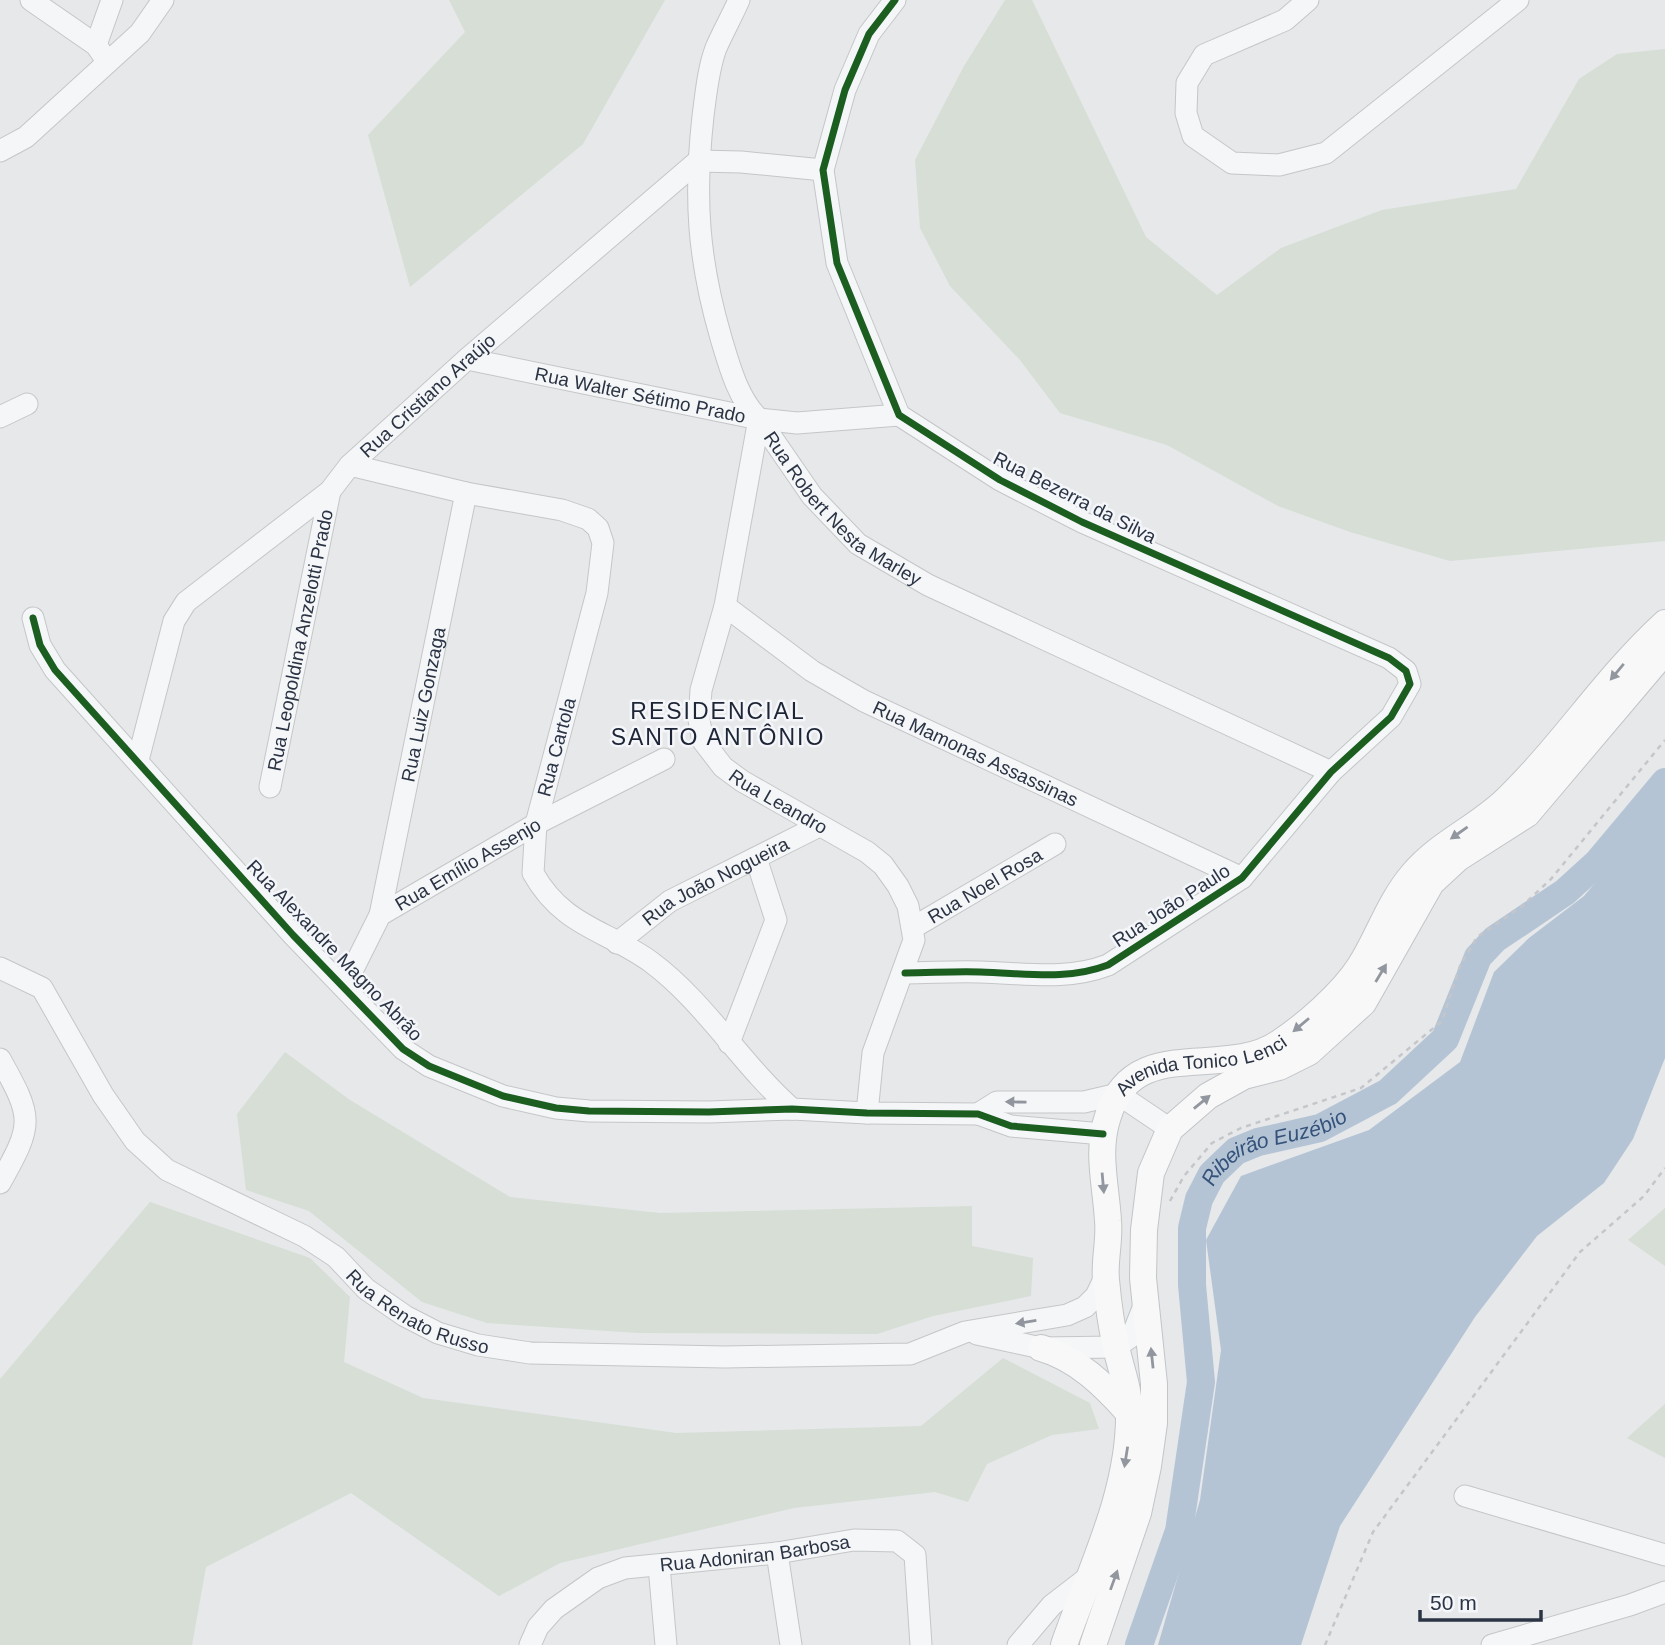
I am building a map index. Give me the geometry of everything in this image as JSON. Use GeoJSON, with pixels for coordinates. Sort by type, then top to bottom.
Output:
{"type":"FeatureCollection","features":[{"type":"Feature","properties":{"kind":"main road","name":"Avenida Tonico Lenci"},"geometry":{"type":"LineString","coordinates":[[1064,1645],[1119,1490],[1127,1456],[1129,1413],[1126,1379],[1116,1347],[1105,1277],[1108,1221],[1102,1168],[1103,1135],[1108,1114],[1118,1094],[1129,1080],[1167,1063],[1231,1060],[1255,1055],[1279,1044],[1339,993],[1360,966],[1388,909],[1413,873],[1450,838],[1503,802],[1556,746],[1633,652],[1665,623]]}},
{"type":"Feature","properties":{"kind":"main road","name":"Avenida Tonico Lenci"},"geometry":{"type":"LineString","coordinates":[[1093,1645],[1138,1513],[1148,1466],[1154,1384],[1144,1288],[1151,1173],[1170,1129],[1220,1089],[1244,1076],[1279,1067],[1309,1052],[1363,1003],[1431,883],[1458,858],[1527,814],[1665,651]]}},
{"type":"Feature","properties":{"kind":"main road"},"geometry":{"type":"LineString","coordinates":[[1108,1221],[1116,1281],[1124,1306],[1135,1306],[1144,1288]]}},
{"type":"Feature","properties":{"kind":"main road"},"geometry":{"type":"LineString","coordinates":[[1041,1348],[1073,1362],[1108,1390],[1129,1413]]}},
{"type":"Feature","properties":{"kind":"street"},"geometry":{"type":"LineString","coordinates":[[31,0],[101,53]]}},
{"type":"Feature","properties":{"kind":"street"},"geometry":{"type":"LineString","coordinates":[[101,53],[112,0]]}},
{"type":"Feature","properties":{"kind":"street"},"geometry":{"type":"LineString","coordinates":[[0,151],[26,136],[101,53],[140,33],[163,0]]}},
{"type":"Feature","properties":{"kind":"street","name":"Rua Robert Nesta Marley"},"geometry":{"type":"LineString","coordinates":[[739,0],[715,50],[705,95],[698,161],[698,231],[708,294],[728,360],[748,409],[759,419],[812,495],[858,544],[928,585],[1331,772]]}},
{"type":"Feature","properties":{"kind":"street"},"geometry":{"type":"LineString","coordinates":[[895,0],[869,34],[845,90],[823,170],[837,263],[899,415]]}},
{"type":"Feature","properties":{"kind":"street"},"geometry":{"type":"LineString","coordinates":[[1308,0],[1284,20],[1204,55],[1187,83],[1186,113],[1194,136],[1232,163],[1279,165],[1326,153],[1518,0]]}},
{"type":"Feature","properties":{"kind":"street"},"geometry":{"type":"LineString","coordinates":[[698,161],[823,170]]}},
{"type":"Feature","properties":{"kind":"street","name":"Rua Cristiano Araújo"},"geometry":{"type":"LineString","coordinates":[[138,760],[177,613],[194,595],[330,491],[350,465],[467,359],[698,161]]}},
{"type":"Feature","properties":{"kind":"street","name":"Rua Walter Sétimo Prado"},"geometry":{"type":"LineString","coordinates":[[467,359],[759,419],[797,423],[899,415]]}},
{"type":"Feature","properties":{"kind":"street"},"geometry":{"type":"LineString","coordinates":[[0,417],[27,404]]}},
{"type":"Feature","properties":{"kind":"street","name":"Rua Bezerra da Silva"},"geometry":{"type":"LineString","coordinates":[[899,415],[1000,480],[1082,522],[1389,658],[1406,671],[1410,684]]}},
{"type":"Feature","properties":{"kind":"street","name":"Rua Leandro"},"geometry":{"type":"LineString","coordinates":[[759,419],[725,606],[701,690],[699,720],[703,741],[723,767],[742,781],[867,852],[883,865],[908,906],[914,927]]}},
{"type":"Feature","properties":{"kind":"street","name":"Rua Cartola"},"geometry":{"type":"LineString","coordinates":[[350,465],[466,493],[574,513],[598,528],[603,543],[597,593],[536,824],[533,866],[537,881],[558,905],[583,925],[650,961],[676,984],[762,1082],[792,1108]]}},
{"type":"Feature","properties":{"kind":"street","name":"Rua Leopoldina Anzelotti Prado"},"geometry":{"type":"LineString","coordinates":[[270,787],[330,491]]}},
{"type":"Feature","properties":{"kind":"street","name":"Rua Luiz Gonzaga"},"geometry":{"type":"LineString","coordinates":[[380,915],[387,869],[466,493]]}},
{"type":"Feature","properties":{"kind":"street","name":"Rua Mamonas Assassinas"},"geometry":{"type":"LineString","coordinates":[[725,606],[812,671],[864,701],[1242,878]]}},
{"type":"Feature","properties":{"kind":"street","name":"Rua Alexandre Magno Abrão"},"geometry":{"type":"LineString","coordinates":[[33,618],[40,645],[55,670],[293,935],[403,1049],[429,1066],[503,1097],[589,1111],[709,1112],[792,1108],[867,1113],[978,1114]]}},
{"type":"Feature","properties":{"kind":"street","name":"Rua João Paulo"},"geometry":{"type":"LineString","coordinates":[[905,973],[980,972],[1058,976],[1086,973],[1108,965],[1242,878],[1331,772],[1391,718],[1410,684]]}},
{"type":"Feature","properties":{"kind":"street","name":"Rua Emílio Assenjo"},"geometry":{"type":"LineString","coordinates":[[344,987],[380,915],[536,824],[664,759]]}},
{"type":"Feature","properties":{"kind":"street","name":"Rua João Nogueira"},"geometry":{"type":"LineString","coordinates":[[617,943],[670,901],[818,826]]}},
{"type":"Feature","properties":{"kind":"street","name":"Rua Noel Rosa"},"geometry":{"type":"LineString","coordinates":[[914,927],[1055,844]]}},
{"type":"Feature","properties":{"kind":"street"},"geometry":{"type":"LineString","coordinates":[[729,1043],[776,919],[756,858]]}},
{"type":"Feature","properties":{"kind":"street"},"geometry":{"type":"LineString","coordinates":[[867,1113],[873,1053],[880,1028],[905,973],[914,940],[914,927]]}},
{"type":"Feature","properties":{"kind":"street","name":"Rua Renato Russo"},"geometry":{"type":"LineString","coordinates":[[0,968],[42,988],[103,1095],[135,1141],[167,1170],[304,1236],[336,1257],[366,1289],[405,1316],[438,1333],[478,1345],[530,1353],[725,1357],[910,1354],[965,1332],[1068,1315],[1085,1307],[1096,1296],[1105,1277]]}},
{"type":"Feature","properties":{"kind":"street"},"geometry":{"type":"LineString","coordinates":[[0,1059],[26,1109],[22,1144],[0,1183]]}},
{"type":"Feature","properties":{"kind":"street"},"geometry":{"type":"LineString","coordinates":[[978,1114],[997,1102],[1084,1102],[1118,1094],[1170,1129]]}},
{"type":"Feature","properties":{"kind":"street"},"geometry":{"type":"LineString","coordinates":[[1046,1102],[1048,1127]]}},
{"type":"Feature","properties":{"kind":"street"},"geometry":{"type":"LineString","coordinates":[[978,1114],[1003,1124],[1103,1135]]}},
{"type":"Feature","properties":{"kind":"street"},"geometry":{"type":"LineString","coordinates":[[965,1332],[1041,1348],[1116,1347],[1132,1336],[1139,1324],[1144,1288]]}},
{"type":"Feature","properties":{"kind":"street"},"geometry":{"type":"LineString","coordinates":[[1465,1496],[1665,1555]]}},
{"type":"Feature","properties":{"kind":"street","name":"Rua Adoniran Barbosa"},"geometry":{"type":"LineString","coordinates":[[530,1645],[538,1627],[554,1609],[598,1578],[625,1568],[777,1553],[854,1540],[887,1539],[905,1545],[915,1555],[921,1645]]}},
{"type":"Feature","properties":{"kind":"street"},"geometry":{"type":"LineString","coordinates":[[777,1553],[791,1645]]}},
{"type":"Feature","properties":{"kind":"street"},"geometry":{"type":"LineString","coordinates":[[659,1566],[666,1645]]}},
{"type":"Feature","properties":{"kind":"street"},"geometry":{"type":"LineString","coordinates":[[1018,1645],[1052,1605],[1087,1578]]}},
{"type":"Feature","properties":{"kind":"street"},"geometry":{"type":"LineString","coordinates":[[1492,1645],[1630,1605],[1665,1592]]}},
{"type":"Feature","properties":{"kind":"path"},"geometry":{"type":"LineString","coordinates":[[1165,1211],[1184,1176],[1212,1143],[1241,1128],[1361,1088],[1442,1021],[1460,966],[1477,937],[1521,907],[1551,878],[1665,740]]}},
{"type":"Feature","properties":{"kind":"path"},"geometry":{"type":"LineString","coordinates":[[1325,1645],[1373,1532],[1580,1252],[1644,1196],[1665,1168]]}},
{"type":"Feature","properties":{"kind":"shaded area"},"geometry":{"type":"Polygon","coordinates":[[[449,0],[665,0],[583,144],[410,287],[368,135],[465,32],[449,0]]]}},
{"type":"Feature","properties":{"kind":"shaded area"},"geometry":{"type":"Polygon","coordinates":[[[1005,0],[1032,0],[1146,237],[1217,295],[1281,248],[1382,210],[1516,189],[1579,79],[1617,54],[1665,49],[1665,541],[1450,561],[1350,532],[1278,506],[1167,445],[1060,413],[1020,360],[950,286],[920,228],[915,160],[964,66],[1005,0]]]}},
{"type":"Feature","properties":{"kind":"shaded area"},"geometry":{"type":"Polygon","coordinates":[[[285,1052],[350,1100],[510,1197],[660,1213],[972,1206],[972,1246],[1033,1258],[1031,1296],[933,1316],[877,1334],[639,1333],[487,1323],[422,1302],[309,1211],[246,1190],[237,1114],[285,1052]]]}},
{"type":"Feature","properties":{"kind":"shaded area"},"geometry":{"type":"Polygon","coordinates":[[[150,1202],[310,1258],[350,1297],[344,1362],[423,1398],[676,1433],[921,1426],[1003,1358],[1090,1403],[1099,1429],[1052,1435],[987,1464],[968,1502],[935,1492],[794,1508],[560,1563],[499,1596],[351,1493],[206,1567],[192,1645],[0,1645],[0,1379],[150,1202]]]}},
{"type":"Feature","properties":{"kind":"shaded area"},"geometry":{"type":"Polygon","coordinates":[[[1665,1208],[1665,1266],[1628,1240],[1665,1208]]]}},
{"type":"Feature","properties":{"kind":"shaded area"},"geometry":{"type":"Polygon","coordinates":[[[1665,1404],[1665,1458],[1627,1438],[1665,1404]]]}},
{"type":"Feature","properties":{"kind":"water"},"geometry":{"type":"Polygon","coordinates":[[[1665,801],[1665,1058],[1633,1139],[1604,1183],[1537,1236],[1475,1317],[1340,1526],[1301,1645],[1158,1645],[1200,1500],[1221,1350],[1206,1240],[1241,1176],[1369,1130],[1460,1062],[1494,972],[1529,938],[1584,896],[1665,801]]]}},
{"type":"Feature","properties":{"kind":"waterway","name":"Ribeirão Euzébio"},"geometry":{"type":"LineString","coordinates":[[1139,1645],[1179,1531],[1201,1382],[1192,1285],[1192,1228],[1199,1199],[1212,1174],[1236,1151],[1258,1142],[1320,1128],[1388,1092],[1445,1039],[1478,957],[1495,939],[1565,892],[1598,862],[1665,782]]}},
{"type":"Feature","properties":{"kind":"cycle path"},"geometry":{"type":"LineString","coordinates":[[895,0],[869,34],[845,90],[823,170],[837,263],[899,415],[1000,480],[1082,522],[1389,658],[1406,671],[1410,684],[1391,717],[1331,772],[1242,878],[1108,965],[1061,975],[905,973]]}},
{"type":"Feature","properties":{"kind":"cycle path"},"geometry":{"type":"LineString","coordinates":[[33,618],[40,645],[55,670],[293,935],[403,1049],[429,1066],[503,1096],[556,1108],[589,1111],[709,1112],[792,1109],[978,1114],[1011,1126],[1103,1134]]}},
{"type":"Feature","properties":{"kind":"district","name":"RESIDENCIAL SANTO ANTÔNIO"},"geometry":{"type":"Point","coordinates":[718,724]}}]}
